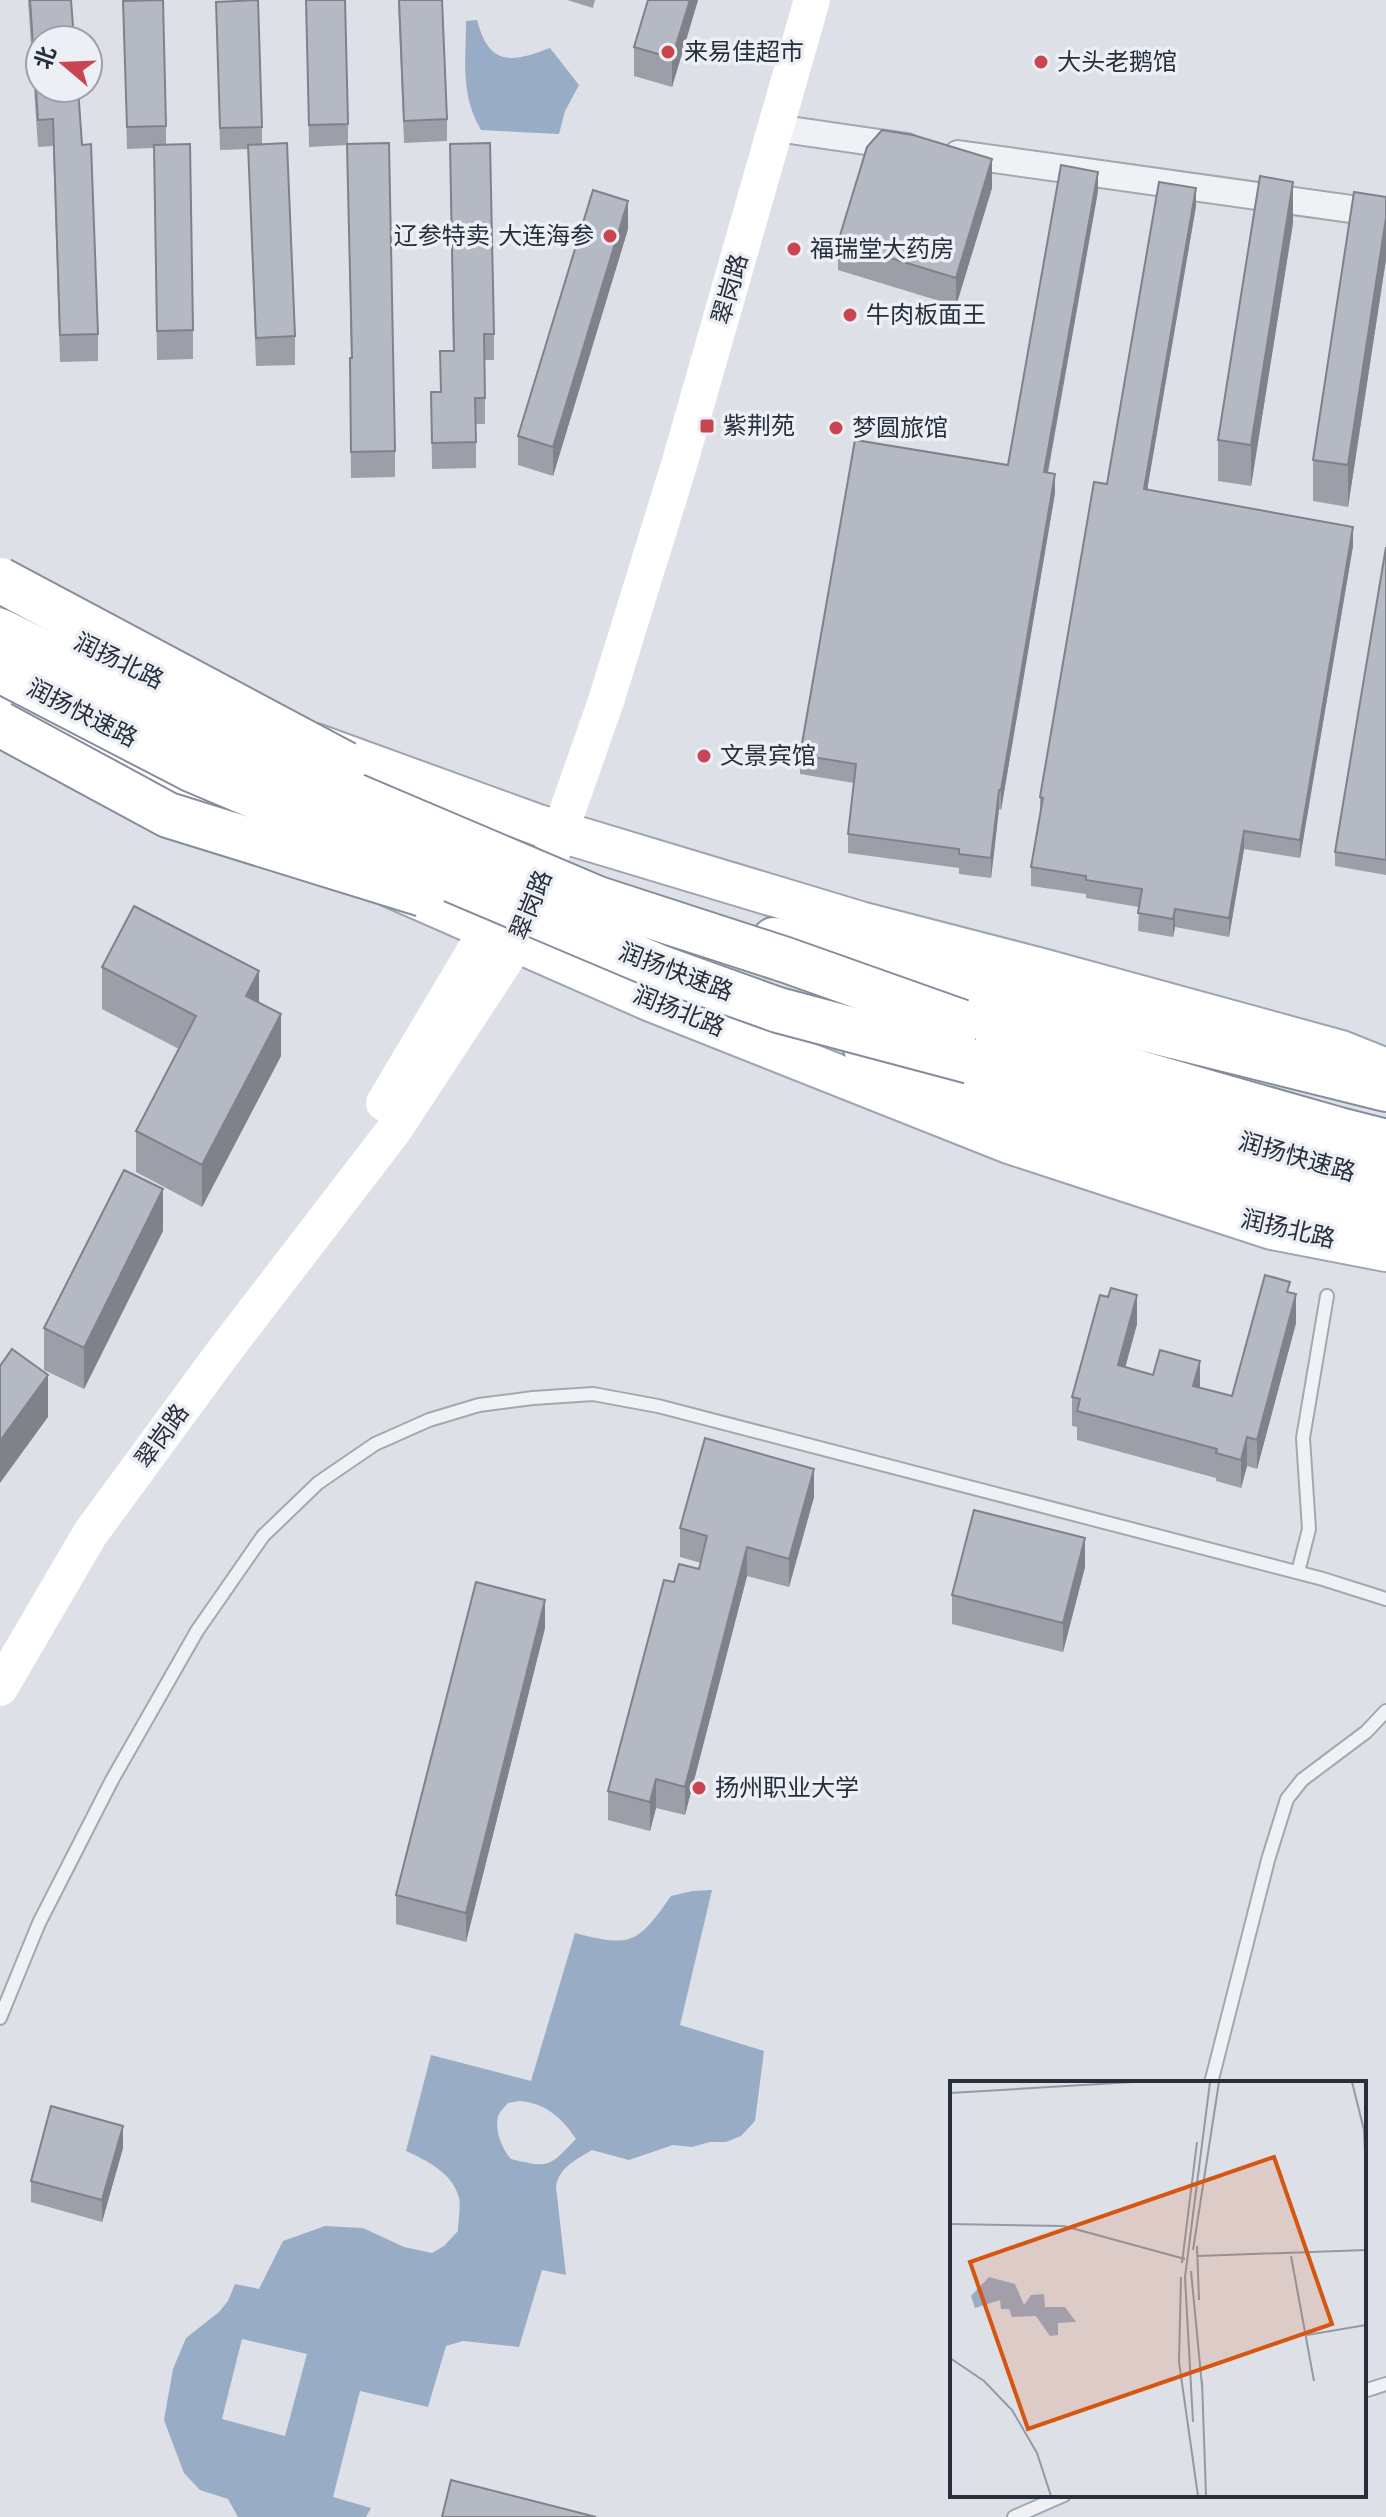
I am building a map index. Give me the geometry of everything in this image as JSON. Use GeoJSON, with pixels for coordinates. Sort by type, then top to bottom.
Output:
{"type":"FeatureCollection","features":[{"type":"Feature","properties":{"kind":"highway"},"geometry":{"type":"LineString","coordinates":[[0,580],[598,899]]}},
{"type":"Feature","properties":{"kind":"highway","name":"润扬快速路"},"geometry":{"type":"LineString","coordinates":[[0,631],[197,729],[598,899],[786,960],[965,1039],[1386,1182]]}},
{"type":"Feature","properties":{"kind":"highway","name":"润扬快速路"},"geometry":{"type":"LineString","coordinates":[[0,670],[193,770],[661,968],[778,1010],[965,1039],[1386,1142]]}},
{"type":"Feature","properties":{"kind":"highway"},"geometry":{"type":"LineString","coordinates":[[0,724],[168,815],[661,968]]}},
{"type":"Feature","properties":{"kind":"highway"},"geometry":{"type":"LineString","coordinates":[[965,1039],[1386,1089]]}},
{"type":"Feature","properties":{"kind":"highway"},"geometry":{"type":"LineString","coordinates":[[965,1039],[1130,1151],[1386,1224]]}},
{"type":"Feature","properties":{"kind":"main road","name":"翠岗路"},"geometry":{"type":"LineString","coordinates":[[549,828],[791,0]]}},
{"type":"Feature","properties":{"kind":"main road","name":"翠岗路"},"geometry":{"type":"LineString","coordinates":[[0,1688],[90,1534],[222,1354],[394,1130],[502,937],[606,701],[679,465],[812,0]]}},
{"type":"Feature","properties":{"kind":"main road","name":"润扬北路"},"geometry":{"type":"LineString","coordinates":[[0,603],[214,707],[549,828],[860,922],[1341,1051],[1386,1069]]}},
{"type":"Feature","properties":{"kind":"main road","name":"润扬北路"},"geometry":{"type":"LineString","coordinates":[[0,697],[175,790],[651,1001],[1009,1143],[1272,1229],[1386,1251]]}},
{"type":"Feature","properties":{"kind":"main road","name":"翠岗路"},"geometry":{"type":"LineString","coordinates":[[0,1645],[72,1521],[374,1121],[502,937]]}},
{"type":"Feature","properties":{"kind":"street"},"geometry":{"type":"LineString","coordinates":[[776,128],[1386,214]]}},
{"type":"Feature","properties":{"kind":"lane"},"geometry":{"type":"LineString","coordinates":[[1298,1572],[1309,1529],[1303,1438],[1327,1296]]}},
{"type":"Feature","properties":{"kind":"lane"},"geometry":{"type":"LineString","coordinates":[[0,2018],[39,1923],[112,1780],[197,1631],[263,1536],[318,1483],[375,1444],[429,1420],[479,1405],[593,1394],[658,1406],[1298,1572],[1386,1599]]}},
{"type":"Feature","properties":{"kind":"lane"},"geometry":{"type":"LineString","coordinates":[[1212,2081],[1268,1860],[1287,1799],[1302,1780],[1366,1732],[1386,1711]]}},
{"type":"Feature","properties":{"kind":"lane"},"geometry":{"type":"LineString","coordinates":[[1366,2390],[1386,2384]]}},
{"type":"Feature","properties":{"kind":"lane"},"geometry":{"type":"LineString","coordinates":[[1014,2517],[1059,2497]]}},
{"type":"Feature","properties":{"kind":"water"},"geometry":{"type":"Polygon","coordinates":[[[477,20],[488,46],[495,53],[513,58],[550,48],[579,85],[565,111],[559,134],[481,130],[470,104],[466,77],[466,21],[477,20]]]}},
{"type":"Feature","properties":{"kind":"water"},"geometry":{"type":"Polygon","coordinates":[[[712,1890],[680,2025],[764,2051],[755,2121],[741,2136],[726,2142],[692,2147],[673,2145],[629,2160],[592,2150],[564,2169],[556,2187],[566,2275],[542,2270],[519,2347],[463,2341],[446,2346],[428,2407],[360,2391],[333,2497],[371,2508],[366,2517],[238,2517],[228,2499],[200,2490],[184,2473],[164,2420],[173,2369],[186,2338],[219,2312],[235,2284],[259,2289],[283,2241],[325,2226],[363,2228],[404,2247],[432,2253],[444,2246],[458,2231],[460,2202],[456,2189],[438,2168],[406,2151],[431,2055],[531,2081],[575,1933],[609,1940],[632,1938],[650,1924],[671,1896],[712,1890]],[[529,2102],[508,2103],[497,2119],[499,2138],[511,2159],[547,2163],[576,2139],[552,2113],[529,2102]],[[242,2339],[222,2419],[285,2436],[307,2354],[242,2339]]]}},
{"type":"Feature","properties":{"kind":"building"},"geometry":{"type":"Polygon","coordinates":[[[30,0],[71,0],[73,24],[32,24],[30,0]]]}},
{"type":"Feature","properties":{"kind":"building"},"geometry":{"type":"Polygon","coordinates":[[[163,0],[166,126],[127,127],[123,1],[163,0]]]}},
{"type":"Feature","properties":{"kind":"building"},"geometry":{"type":"Polygon","coordinates":[[[258,0],[262,127],[220,128],[216,2],[258,0]]]}},
{"type":"Feature","properties":{"kind":"building"},"geometry":{"type":"Polygon","coordinates":[[[306,0],[345,0],[348,124],[309,125],[306,0]]]}},
{"type":"Feature","properties":{"kind":"building"},"geometry":{"type":"Polygon","coordinates":[[[399,0],[442,0],[447,119],[404,121],[399,0]]]}},
{"type":"Feature","properties":{"kind":"building"},"geometry":{"type":"Polygon","coordinates":[[[648,0],[690,0],[672,58],[634,47],[648,0]]]}},
{"type":"Feature","properties":{"kind":"building"},"geometry":{"type":"Polygon","coordinates":[[[37,104],[79,104],[82,145],[91,144],[98,334],[60,335],[53,119],[38,120],[37,104]]]}},
{"type":"Feature","properties":{"kind":"building"},"geometry":{"type":"Polygon","coordinates":[[[882,130],[913,135],[992,159],[956,278],[838,242],[867,147],[882,130]]]}},
{"type":"Feature","properties":{"kind":"building"},"geometry":{"type":"Polygon","coordinates":[[[287,143],[295,336],[256,338],[248,145],[287,143]]]}},
{"type":"Feature","properties":{"kind":"building"},"geometry":{"type":"Polygon","coordinates":[[[389,143],[395,451],[351,452],[347,144],[389,143]]]}},
{"type":"Feature","properties":{"kind":"building"},"geometry":{"type":"Polygon","coordinates":[[[490,143],[494,334],[484,334],[485,398],[475,398],[476,442],[432,443],[431,392],[441,392],[440,351],[454,351],[450,144],[490,143]]]}},
{"type":"Feature","properties":{"kind":"building"},"geometry":{"type":"Polygon","coordinates":[[[190,144],[193,330],[157,331],[154,145],[190,144]]]}},
{"type":"Feature","properties":{"kind":"building"},"geometry":{"type":"Polygon","coordinates":[[[1061,165],[1098,172],[1044,472],[1055,474],[999,790],[991,858],[959,854],[959,849],[848,834],[856,764],[800,755],[855,440],[1008,465],[1061,165]]]}},
{"type":"Feature","properties":{"kind":"building"},"geometry":{"type":"Polygon","coordinates":[[[1260,176],[1293,182],[1251,445],[1218,440],[1260,176]]]}},
{"type":"Feature","properties":{"kind":"building"},"geometry":{"type":"Polygon","coordinates":[[[1159,182],[1196,188],[1144,489],[1353,527],[1300,840],[1244,831],[1229,918],[1175,909],[1173,919],[1138,913],[1142,889],[1031,867],[1043,798],[1040,797],[1094,482],[1107,484],[1159,182]]]}},
{"type":"Feature","properties":{"kind":"building"},"geometry":{"type":"Polygon","coordinates":[[[593,190],[628,201],[553,447],[518,436],[593,190]]]}},
{"type":"Feature","properties":{"kind":"building"},"geometry":{"type":"Polygon","coordinates":[[[1354,192],[1386,197],[1386,218],[1348,465],[1313,460],[1354,192]]]}},
{"type":"Feature","properties":{"kind":"building"},"geometry":{"type":"Polygon","coordinates":[[[1386,547],[1386,860],[1335,852],[1386,547]]]}},
{"type":"Feature","properties":{"kind":"building"},"geometry":{"type":"Polygon","coordinates":[[[134,906],[259,971],[246,996],[281,1014],[202,1165],[136,1131],[196,1016],[102,967],[134,906]]]}},
{"type":"Feature","properties":{"kind":"building"},"geometry":{"type":"Polygon","coordinates":[[[124,1170],[163,1189],[84,1348],[44,1328],[124,1170]]]}},
{"type":"Feature","properties":{"kind":"building"},"geometry":{"type":"Polygon","coordinates":[[[1265,1275],[1290,1282],[1287,1292],[1296,1294],[1257,1440],[1247,1437],[1241,1460],[1216,1453],[1217,1449],[1077,1411],[1080,1399],[1072,1397],[1100,1295],[1108,1297],[1111,1288],[1137,1295],[1118,1365],[1153,1375],[1160,1350],[1200,1361],[1193,1386],[1232,1396],[1265,1275]]]}},
{"type":"Feature","properties":{"kind":"building"},"geometry":{"type":"Polygon","coordinates":[[[12,1349],[48,1375],[0,1441],[0,1366],[12,1349]]]}},
{"type":"Feature","properties":{"kind":"building"},"geometry":{"type":"Polygon","coordinates":[[[705,1438],[814,1469],[789,1559],[747,1547],[685,1787],[656,1779],[650,1802],[608,1791],[664,1580],[674,1582],[679,1564],[699,1569],[707,1536],[680,1528],[705,1438]]]}},
{"type":"Feature","properties":{"kind":"building"},"geometry":{"type":"Polygon","coordinates":[[[974,1510],[1085,1538],[1063,1623],[952,1595],[974,1510]]]}},
{"type":"Feature","properties":{"kind":"building"},"geometry":{"type":"Polygon","coordinates":[[[476,1582],[545,1600],[466,1913],[396,1895],[476,1582]]]}},
{"type":"Feature","properties":{"kind":"building"},"geometry":{"type":"Polygon","coordinates":[[[51,2106],[123,2126],[102,2200],[31,2181],[51,2106]]]}},
{"type":"Feature","properties":{"kind":"building"},"geometry":{"type":"Polygon","coordinates":[[[451,2480],[596,2517],[442,2517],[451,2480]]]}},
{"type":"Feature","properties":{"kind":"place","name":"来易佳超市"},"geometry":{"type":"Point","coordinates":[668,52]}},
{"type":"Feature","properties":{"kind":"place","name":"大头老鹅馆"},"geometry":{"type":"Point","coordinates":[1041,62]}},
{"type":"Feature","properties":{"kind":"place","name":"辽参特卖 大连海参"},"geometry":{"type":"Point","coordinates":[610,236]}},
{"type":"Feature","properties":{"kind":"place","name":"福瑞堂大药房"},"geometry":{"type":"Point","coordinates":[794,249]}},
{"type":"Feature","properties":{"kind":"place","name":"牛肉板面王"},"geometry":{"type":"Point","coordinates":[850,315]}},
{"type":"Feature","properties":{"kind":"place","name":"紫荆苑"},"geometry":{"type":"Point","coordinates":[707,426]}},
{"type":"Feature","properties":{"kind":"place","name":"梦圆旅馆"},"geometry":{"type":"Point","coordinates":[836,428]}},
{"type":"Feature","properties":{"kind":"place","name":"文景宾馆"},"geometry":{"type":"Point","coordinates":[704,756]}},
{"type":"Feature","properties":{"kind":"place","name":"扬州职业大学"},"geometry":{"type":"Point","coordinates":[699,1788]}}]}
